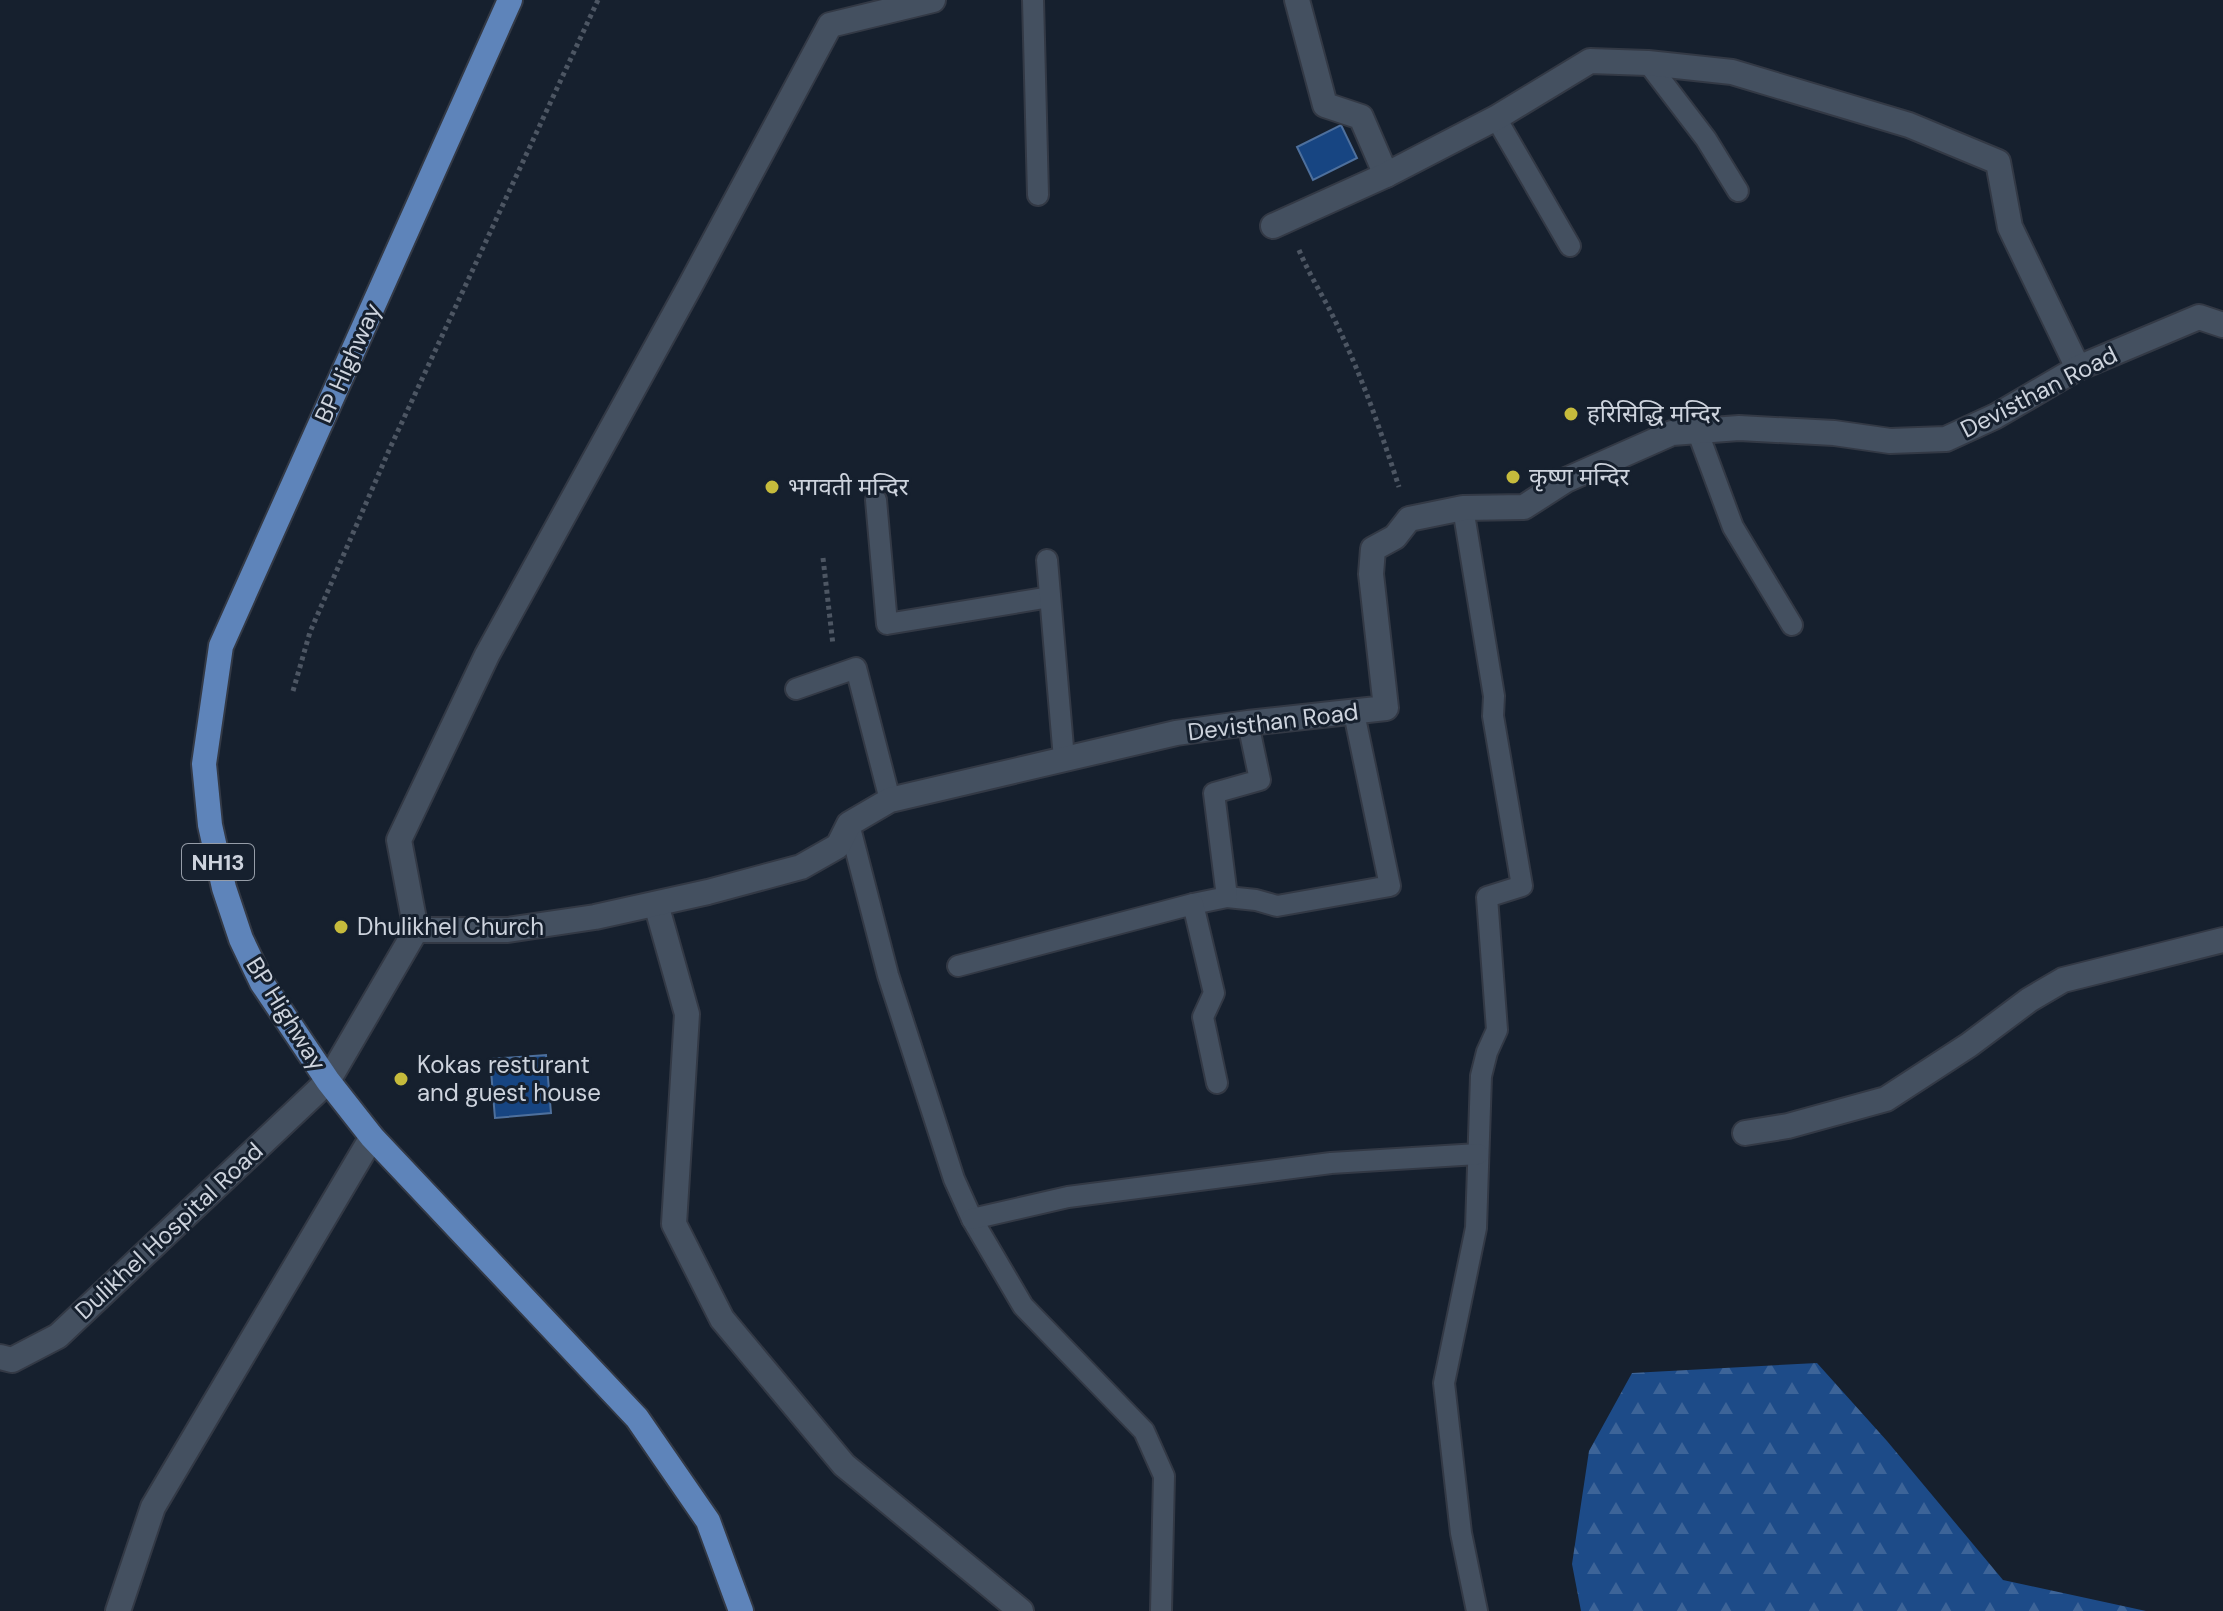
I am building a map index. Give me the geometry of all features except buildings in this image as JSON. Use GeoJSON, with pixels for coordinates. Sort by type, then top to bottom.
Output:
{"type":"FeatureCollection","features":[{"type":"Feature","properties":{"kind":"highway","name":"BP Highway"},"geometry":{"type":"LineString","coordinates":[[510,0],[221,646],[204,764],[210,825],[224,888],[241,939],[262,983],[328,1081],[372,1137],[637,1418],[708,1521],[741,1611]]}},
{"type":"Feature","properties":{"kind":"street"},"geometry":{"type":"LineString","coordinates":[[416,930],[399,840],[487,655],[830,25],[933,0]]}},
{"type":"Feature","properties":{"kind":"street"},"geometry":{"type":"LineString","coordinates":[[1297,0],[1325,105],[1361,117],[1386,175]]}},
{"type":"Feature","properties":{"kind":"street"},"geometry":{"type":"LineString","coordinates":[[1280,223],[1386,175],[1496,118],[1590,61],[1648,63],[1732,72],[1909,125],[1998,162],[2010,227],[2078,368]]}},
{"type":"Feature","properties":{"kind":"street","name":"Devisthan Road"},"geometry":{"type":"LineString","coordinates":[[416,930],[508,930],[656,904],[801,867],[838,846],[849,824],[890,800],[1176,733],[1386,708],[1371,574],[1373,549],[1395,537],[1409,519],[1463,508],[1524,507],[1566,480],[1672,433],[1791,429],[1890,441],[1946,439],[1996,416],[2078,368],[2199,317],[2223,325]]}},
{"type":"Feature","properties":{"kind":"street"},"geometry":{"type":"LineString","coordinates":[[656,904],[687,1014],[674,1224],[722,1319],[844,1465],[1021,1611]]}},
{"type":"Feature","properties":{"kind":"street","name":"Dulikhel Hospital Road"},"geometry":{"type":"LineString","coordinates":[[0,1357],[12,1360],[58,1336],[328,1081],[416,930]]}},
{"type":"Feature","properties":{"kind":"street"},"geometry":{"type":"LineString","coordinates":[[1745,1133],[1788,1126],[1886,1099],[2063,980],[2223,940]]}},
{"type":"Feature","properties":{"kind":"street"},"geometry":{"type":"LineString","coordinates":[[118,1611],[153,1507],[372,1137]]}},
{"type":"Feature","properties":{"kind":"lane"},"geometry":{"type":"LineString","coordinates":[[1033,0],[1038,195]]}},
{"type":"Feature","properties":{"kind":"lane"},"geometry":{"type":"LineString","coordinates":[[1648,63],[1706,139],[1738,191]]}},
{"type":"Feature","properties":{"kind":"lane"},"geometry":{"type":"LineString","coordinates":[[1496,118],[1570,246]]}},
{"type":"Feature","properties":{"kind":"lane"},"geometry":{"type":"LineString","coordinates":[[1697,430],[1733,527],[1792,625]]}},
{"type":"Feature","properties":{"kind":"lane"},"geometry":{"type":"LineString","coordinates":[[876,500],[887,624],[1050,597]]}},
{"type":"Feature","properties":{"kind":"lane"},"geometry":{"type":"LineString","coordinates":[[1463,508],[1494,696],[1493,716],[1522,886],[1487,897],[1497,1030],[1481,1076],[1476,1228],[1444,1383],[1461,1533],[1477,1611]]}},
{"type":"Feature","properties":{"kind":"lane"},"geometry":{"type":"LineString","coordinates":[[1047,560],[1064,759]]}},
{"type":"Feature","properties":{"kind":"lane"},"geometry":{"type":"LineString","coordinates":[[796,689],[856,668],[890,800]]}},
{"type":"Feature","properties":{"kind":"lane"},"geometry":{"type":"LineString","coordinates":[[958,966],[1227,897],[1277,906],[1390,886],[1354,713]]}},
{"type":"Feature","properties":{"kind":"lane"},"geometry":{"type":"LineString","coordinates":[[1227,897],[1214,793],[1260,780],[1248,723]]}},
{"type":"Feature","properties":{"kind":"lane"},"geometry":{"type":"LineString","coordinates":[[849,824],[888,975],[954,1179],[972,1219],[1023,1306],[1144,1431],[1164,1476],[1161,1611]]}},
{"type":"Feature","properties":{"kind":"lane"},"geometry":{"type":"LineString","coordinates":[[1193,904],[1214,993],[1203,1017],[1217,1083]]}},
{"type":"Feature","properties":{"kind":"lane"},"geometry":{"type":"LineString","coordinates":[[972,1219],[1068,1197],[1331,1163],[1478,1154]]}},
{"type":"Feature","properties":{"kind":"path"},"geometry":{"type":"LineString","coordinates":[[293,691],[310,632],[390,448],[598,0]]}},
{"type":"Feature","properties":{"kind":"path"},"geometry":{"type":"LineString","coordinates":[[1280,223],[1337,324],[1372,404],[1409,519]]}},
{"type":"Feature","properties":{"kind":"path"},"geometry":{"type":"LineString","coordinates":[[823,558],[836,674]]}},
{"type":"Feature","properties":{"kind":"green space"},"geometry":{"type":"Polygon","coordinates":[[[1817,1363],[2003,1580],[2146,1611],[1581,1611],[1572,1564],[1589,1451],[1632,1373],[1817,1363]]]}},
{"type":"Feature","properties":{"kind":"shaded area"},"geometry":{"type":"Polygon","coordinates":[[[1341,125],[1357,158],[1313,180],[1297,147],[1341,125]]]}},
{"type":"Feature","properties":{"kind":"shaded area"},"geometry":{"type":"Polygon","coordinates":[[[546,1055],[551,1113],[495,1118],[490,1059],[546,1055]]]}},
{"type":"Feature","properties":{"kind":"place","name":"हरिसिद्धि मन्दिर"},"geometry":{"type":"Point","coordinates":[1571,414]}},
{"type":"Feature","properties":{"kind":"place","name":"कृष्ण मन्दिर"},"geometry":{"type":"Point","coordinates":[1513,477]}},
{"type":"Feature","properties":{"kind":"place","name":"भगवती मन्दिर"},"geometry":{"type":"Point","coordinates":[772,487]}},
{"type":"Feature","properties":{"kind":"place","name":"Dhulikhel Church"},"geometry":{"type":"Point","coordinates":[341,927]}},
{"type":"Feature","properties":{"kind":"place","name":"Kokas resturant and guest house"},"geometry":{"type":"Point","coordinates":[401,1079]}}]}
